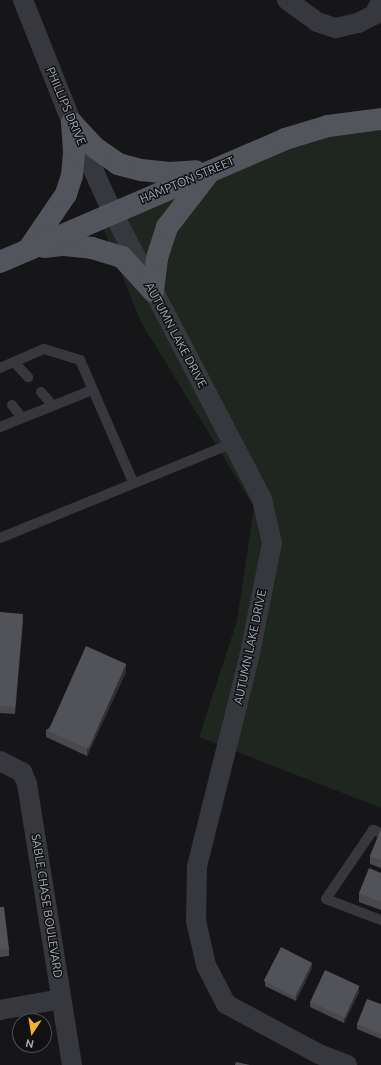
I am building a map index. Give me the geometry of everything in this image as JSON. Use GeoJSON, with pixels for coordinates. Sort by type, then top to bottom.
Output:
{"type":"FeatureCollection","features":[{"type":"Feature","properties":{"kind":"main road","name":"HAMPTON STREET"},"geometry":{"type":"LineString","coordinates":[[0,262],[112,211],[292,137],[328,126],[381,119]]}},
{"type":"Feature","properties":{"kind":"main road"},"geometry":{"type":"LineString","coordinates":[[72,123],[94,147],[118,164],[141,170],[170,173],[211,170]]}},
{"type":"Feature","properties":{"kind":"main road"},"geometry":{"type":"LineString","coordinates":[[29,249],[66,194],[72,176],[74,151],[72,123]]}},
{"type":"Feature","properties":{"kind":"main road"},"geometry":{"type":"LineString","coordinates":[[153,291],[157,258],[167,227],[184,202],[211,170]]}},
{"type":"Feature","properties":{"kind":"main road"},"geometry":{"type":"LineString","coordinates":[[29,249],[64,245],[92,248],[122,258],[153,291]]}},
{"type":"Feature","properties":{"kind":"street","name":"PHILLIPS DRIVE"},"geometry":{"type":"LineString","coordinates":[[23,0],[72,123],[112,211]]}},
{"type":"Feature","properties":{"kind":"street"},"geometry":{"type":"LineString","coordinates":[[287,0],[317,22],[336,28],[358,23],[374,15],[381,1]]}},
{"type":"Feature","properties":{"kind":"street","name":"AUTUMN LAKE DRIVE"},"geometry":{"type":"LineString","coordinates":[[112,211],[262,499],[272,543],[249,658],[197,866],[196,921],[206,965],[226,1004],[318,1059],[347,1065]]}},
{"type":"Feature","properties":{"kind":"street","name":"SABLE CHASE BOULEVARD"},"geometry":{"type":"LineString","coordinates":[[0,761],[22,772],[28,784],[72,1065]]}},
{"type":"Feature","properties":{"kind":"street"},"geometry":{"type":"LineString","coordinates":[[0,1010],[61,999]]}},
{"type":"Feature","properties":{"kind":"lane"},"geometry":{"type":"LineString","coordinates":[[0,368],[44,349],[80,360],[133,482]]}},
{"type":"Feature","properties":{"kind":"lane"},"geometry":{"type":"LineString","coordinates":[[14,362],[28,377]]}},
{"type":"Feature","properties":{"kind":"lane"},"geometry":{"type":"LineString","coordinates":[[0,427],[92,390]]}},
{"type":"Feature","properties":{"kind":"lane"},"geometry":{"type":"LineString","coordinates":[[41,392],[52,406]]}},
{"type":"Feature","properties":{"kind":"lane"},"geometry":{"type":"LineString","coordinates":[[12,406],[22,418]]}},
{"type":"Feature","properties":{"kind":"lane"},"geometry":{"type":"LineString","coordinates":[[0,538],[133,482],[233,443]]}},
{"type":"Feature","properties":{"kind":"lane"},"geometry":{"type":"LineString","coordinates":[[381,833],[373,830],[326,899],[381,920]]}},
{"type":"Feature","properties":{"kind":"shaded area"},"geometry":{"type":"Polygon","coordinates":[[[381,111],[381,808],[199,737],[237,621],[254,507],[141,322],[97,213],[381,111]]]}},
{"type":"Feature","properties":{"kind":"building"},"geometry":{"type":"Polygon","coordinates":[[[0,612],[23,614],[15,707],[0,706],[0,612]]]}},
{"type":"Feature","properties":{"kind":"building"},"geometry":{"type":"Polygon","coordinates":[[[86,646],[126,664],[88,749],[48,731],[86,646]]]}},
{"type":"Feature","properties":{"kind":"building"},"geometry":{"type":"Polygon","coordinates":[[[381,831],[381,860],[370,856],[381,831]]]}},
{"type":"Feature","properties":{"kind":"building"},"geometry":{"type":"Polygon","coordinates":[[[369,868],[381,873],[381,902],[359,893],[369,868]]]}},
{"type":"Feature","properties":{"kind":"building"},"geometry":{"type":"Polygon","coordinates":[[[0,907],[4,907],[9,949],[0,950],[0,907]]]}},
{"type":"Feature","properties":{"kind":"building"},"geometry":{"type":"Polygon","coordinates":[[[281,947],[312,963],[295,997],[264,981],[281,947]]]}},
{"type":"Feature","properties":{"kind":"building"},"geometry":{"type":"Polygon","coordinates":[[[325,970],[359,986],[345,1018],[310,1002],[325,970]]]}},
{"type":"Feature","properties":{"kind":"building"},"geometry":{"type":"Polygon","coordinates":[[[367,999],[381,1004],[381,1034],[357,1024],[367,999]]]}},
{"type":"Feature","properties":{"kind":"building"},"geometry":{"type":"Polygon","coordinates":[[[236,1062],[250,1065],[235,1065],[236,1062]]]}}]}
